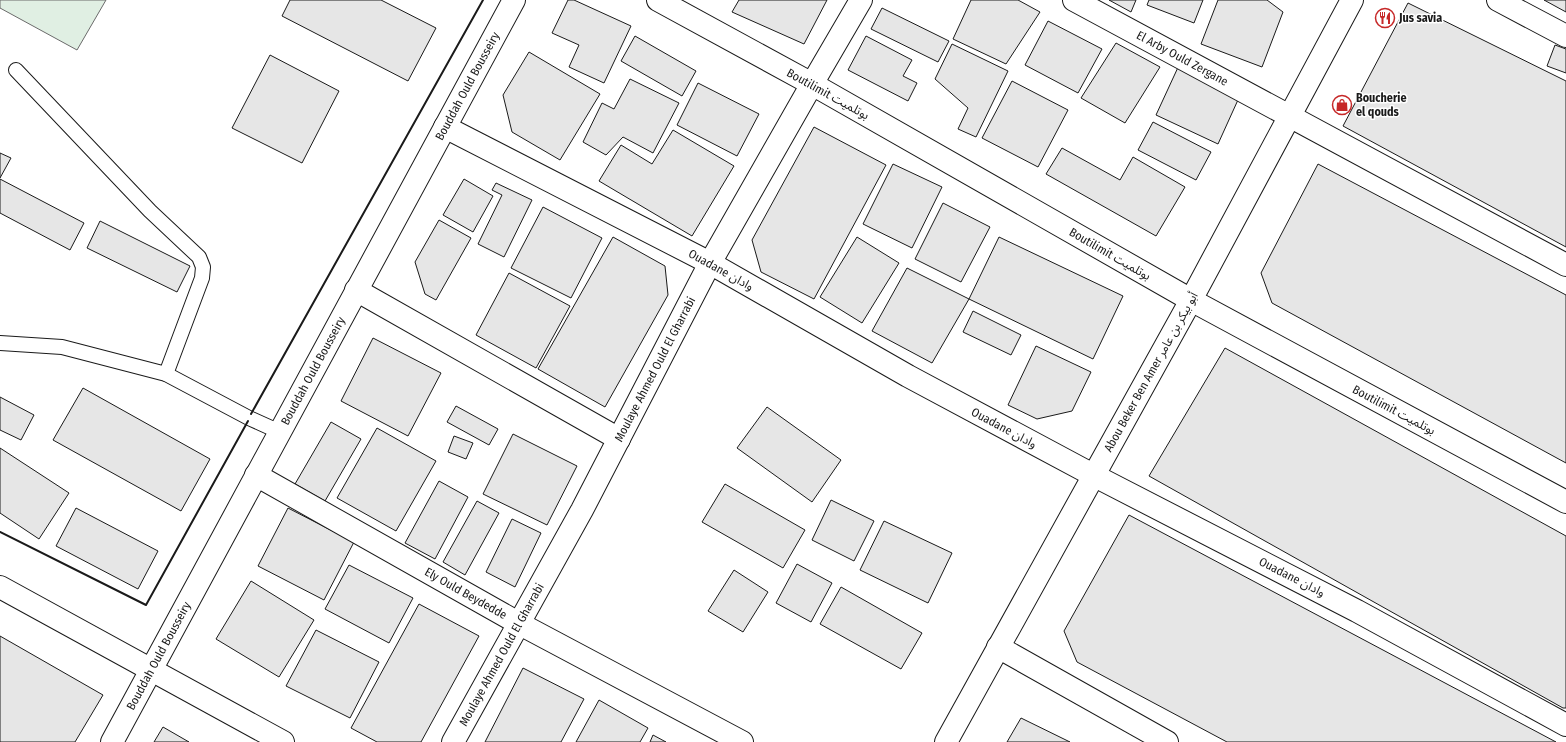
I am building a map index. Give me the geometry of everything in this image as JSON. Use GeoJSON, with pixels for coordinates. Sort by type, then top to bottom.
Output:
{"type":"FeatureCollection","features":[{"type":"Feature","properties":{"kind":"street","name":"Bouddah Ould Bousseiry"},"geometry":{"type":"LineString","coordinates":[[112,742],[514,0]]}},
{"type":"Feature","properties":{"kind":"street","name":"Boutilimit بوتلميت"},"geometry":{"type":"LineString","coordinates":[[658,0],[812,84],[1191,300],[1566,502]]}},
{"type":"Feature","properties":{"kind":"street","name":"Moulaye Ahmed Ould El Gharrabi"},"geometry":{"type":"LineString","coordinates":[[453,742],[520,624],[710,263],[861,0]]}},
{"type":"Feature","properties":{"kind":"street","name":"El Arby Ould Zergane"},"geometry":{"type":"LineString","coordinates":[[1074,0],[1566,265]]}},
{"type":"Feature","properties":{"kind":"street","name":"Abou Beker Ben Amer أبو بيكر بن عامر"},"geometry":{"type":"LineString","coordinates":[[946,742],[1191,300],[1352,0]]}},
{"type":"Feature","properties":{"kind":"street"},"geometry":{"type":"LineString","coordinates":[[1498,0],[1566,36]]}},
{"type":"Feature","properties":{"kind":"street","name":"Ouadane وادان"},"geometry":{"type":"LineString","coordinates":[[445,127],[710,263],[908,376],[1093,475],[1357,610],[1566,725]]}},
{"type":"Feature","properties":{"kind":"street"},"geometry":{"type":"LineString","coordinates":[[356,290],[618,439]]}},
{"type":"Feature","properties":{"kind":"street","name":"Ely Ould Beydedde"},"geometry":{"type":"LineString","coordinates":[[256,475],[520,624],[742,742]]}},
{"type":"Feature","properties":{"kind":"street"},"geometry":{"type":"LineString","coordinates":[[0,587],[151,670],[269,739]]}},
{"type":"Feature","properties":{"kind":"street"},"geometry":{"type":"LineString","coordinates":[[998,647],[1166,742]]}},
{"type":"Feature","properties":{"kind":"lane"},"geometry":{"type":"LineString","coordinates":[[16,70],[128,188],[199,257],[203,267],[202,278],[166,374]]}},
{"type":"Feature","properties":{"kind":"lane"},"geometry":{"type":"LineString","coordinates":[[0,342],[62,347],[166,374],[249,418],[280,432]]}},
{"type":"Feature","properties":{"kind":"green space"},"geometry":{"type":"Polygon","coordinates":[[[0,0],[106,0],[77,50],[0,8],[0,0]]]}},
{"type":"Feature","properties":{"kind":"building"},"geometry":{"type":"Polygon","coordinates":[[[290,0],[381,0],[436,28],[408,81],[282,16],[290,0]]]}},
{"type":"Feature","properties":{"kind":"building"},"geometry":{"type":"Polygon","coordinates":[[[568,0],[574,0],[631,26],[604,83],[569,67],[579,45],[552,33],[568,0]]]}},
{"type":"Feature","properties":{"kind":"building"},"geometry":{"type":"Polygon","coordinates":[[[739,0],[827,0],[804,44],[732,12],[739,0]]]}},
{"type":"Feature","properties":{"kind":"building"},"geometry":{"type":"Polygon","coordinates":[[[971,0],[1018,0],[1040,12],[1006,64],[953,39],[971,0]]]}},
{"type":"Feature","properties":{"kind":"building"},"geometry":{"type":"Polygon","coordinates":[[[1109,0],[1136,0],[1131,12],[1109,0]]]}},
{"type":"Feature","properties":{"kind":"building"},"geometry":{"type":"Polygon","coordinates":[[[1149,0],[1203,0],[1194,23],[1147,5],[1149,0]]]}},
{"type":"Feature","properties":{"kind":"building"},"geometry":{"type":"Polygon","coordinates":[[[1218,0],[1267,0],[1283,12],[1262,67],[1201,44],[1218,0]]]}},
{"type":"Feature","properties":{"kind":"building"},"geometry":{"type":"Polygon","coordinates":[[[1544,0],[1566,0],[1566,12],[1544,0]]]}},
{"type":"Feature","properties":{"kind":"building"},"geometry":{"type":"Polygon","coordinates":[[[1408,3],[1566,81],[1566,247],[1343,126],[1408,3]]]}},
{"type":"Feature","properties":{"kind":"building"},"geometry":{"type":"Polygon","coordinates":[[[882,8],[949,41],[938,62],[871,29],[882,8]]]}},
{"type":"Feature","properties":{"kind":"building"},"geometry":{"type":"Polygon","coordinates":[[[1048,21],[1102,49],[1078,93],[1025,65],[1048,21]]]}},
{"type":"Feature","properties":{"kind":"building"},"geometry":{"type":"Polygon","coordinates":[[[635,36],[696,71],[682,96],[621,61],[635,36]]]}},
{"type":"Feature","properties":{"kind":"building"},"geometry":{"type":"Polygon","coordinates":[[[866,36],[912,60],[903,76],[917,83],[908,101],[848,70],[866,36]]]}},
{"type":"Feature","properties":{"kind":"building"},"geometry":{"type":"Polygon","coordinates":[[[1116,43],[1160,67],[1125,123],[1081,98],[1116,43]]]}},
{"type":"Feature","properties":{"kind":"building"},"geometry":{"type":"Polygon","coordinates":[[[952,44],[1008,71],[976,137],[958,129],[968,108],[935,79],[952,44]]]}},
{"type":"Feature","properties":{"kind":"building"},"geometry":{"type":"Polygon","coordinates":[[[1555,45],[1566,49],[1566,73],[1547,66],[1555,45]]]}},
{"type":"Feature","properties":{"kind":"building"},"geometry":{"type":"Polygon","coordinates":[[[529,52],[600,94],[560,160],[512,132],[503,95],[529,52]]]}},
{"type":"Feature","properties":{"kind":"building"},"geometry":{"type":"Polygon","coordinates":[[[270,55],[339,91],[302,163],[232,128],[270,55]]]}},
{"type":"Feature","properties":{"kind":"building"},"geometry":{"type":"Polygon","coordinates":[[[1180,63],[1242,91],[1218,144],[1156,115],[1180,63]]]}},
{"type":"Feature","properties":{"kind":"building"},"geometry":{"type":"Polygon","coordinates":[[[630,79],[679,103],[653,153],[623,137],[606,155],[583,142],[602,103],[614,109],[630,79]]]}},
{"type":"Feature","properties":{"kind":"building"},"geometry":{"type":"Polygon","coordinates":[[[1012,81],[1068,110],[1038,167],[982,138],[1012,81]]]}},
{"type":"Feature","properties":{"kind":"building"},"geometry":{"type":"Polygon","coordinates":[[[698,83],[759,114],[737,156],[677,125],[698,83]]]}},
{"type":"Feature","properties":{"kind":"building"},"geometry":{"type":"Polygon","coordinates":[[[1153,122],[1211,152],[1196,180],[1138,150],[1153,122]]]}},
{"type":"Feature","properties":{"kind":"building"},"geometry":{"type":"Polygon","coordinates":[[[814,127],[886,165],[814,299],[761,272],[752,240],[814,127]]]}},
{"type":"Feature","properties":{"kind":"building"},"geometry":{"type":"Polygon","coordinates":[[[673,130],[734,166],[692,236],[599,181],[621,145],[652,164],[673,130]]]}},
{"type":"Feature","properties":{"kind":"building"},"geometry":{"type":"Polygon","coordinates":[[[1062,148],[1120,180],[1133,157],[1185,187],[1156,236],[1046,174],[1062,148]]]}},
{"type":"Feature","properties":{"kind":"building"},"geometry":{"type":"Polygon","coordinates":[[[0,153],[11,158],[0,178],[0,153]]]}},
{"type":"Feature","properties":{"kind":"building"},"geometry":{"type":"Polygon","coordinates":[[[893,164],[942,187],[912,248],[863,224],[893,164]]]}},
{"type":"Feature","properties":{"kind":"building"},"geometry":{"type":"Polygon","coordinates":[[[1318,164],[1566,295],[1566,463],[1272,303],[1261,273],[1318,164]]]}},
{"type":"Feature","properties":{"kind":"building"},"geometry":{"type":"Polygon","coordinates":[[[0,179],[84,223],[70,250],[0,213],[0,179]]]}},
{"type":"Feature","properties":{"kind":"building"},"geometry":{"type":"Polygon","coordinates":[[[464,179],[493,196],[473,232],[443,215],[464,179]]]}},
{"type":"Feature","properties":{"kind":"building"},"geometry":{"type":"Polygon","coordinates":[[[496,183],[532,200],[504,257],[478,244],[502,195],[492,190],[496,183]]]}},
{"type":"Feature","properties":{"kind":"building"},"geometry":{"type":"Polygon","coordinates":[[[943,203],[990,227],[961,282],[915,259],[943,203]]]}},
{"type":"Feature","properties":{"kind":"building"},"geometry":{"type":"Polygon","coordinates":[[[543,207],[602,238],[571,298],[511,268],[543,207]]]}},
{"type":"Feature","properties":{"kind":"building"},"geometry":{"type":"Polygon","coordinates":[[[439,220],[471,238],[436,300],[425,294],[415,262],[439,220]]]}},
{"type":"Feature","properties":{"kind":"building"},"geometry":{"type":"Polygon","coordinates":[[[100,221],[190,266],[177,292],[87,248],[100,221]]]}},
{"type":"Feature","properties":{"kind":"building"},"geometry":{"type":"Polygon","coordinates":[[[613,237],[665,266],[668,295],[605,407],[538,369],[613,237]]]}},
{"type":"Feature","properties":{"kind":"building"},"geometry":{"type":"Polygon","coordinates":[[[857,237],[899,263],[862,323],[820,297],[857,237]]]}},
{"type":"Feature","properties":{"kind":"building"},"geometry":{"type":"Polygon","coordinates":[[[999,237],[1123,296],[1093,359],[969,299],[999,237]]]}},
{"type":"Feature","properties":{"kind":"building"},"geometry":{"type":"Polygon","coordinates":[[[907,268],[969,299],[932,363],[872,331],[907,268]]]}},
{"type":"Feature","properties":{"kind":"building"},"geometry":{"type":"Polygon","coordinates":[[[509,273],[570,306],[536,368],[476,335],[509,273]]]}},
{"type":"Feature","properties":{"kind":"building"},"geometry":{"type":"Polygon","coordinates":[[[973,311],[1021,335],[1011,355],[963,332],[973,311]]]}},
{"type":"Feature","properties":{"kind":"building"},"geometry":{"type":"Polygon","coordinates":[[[373,338],[441,373],[408,436],[341,401],[373,338]]]}},
{"type":"Feature","properties":{"kind":"building"},"geometry":{"type":"Polygon","coordinates":[[[1036,346],[1091,372],[1072,411],[1037,419],[1008,405],[1036,346]]]}},
{"type":"Feature","properties":{"kind":"building"},"geometry":{"type":"Polygon","coordinates":[[[1225,348],[1566,536],[1566,708],[1563,708],[1149,476],[1225,348]]]}},
{"type":"Feature","properties":{"kind":"building"},"geometry":{"type":"Polygon","coordinates":[[[83,388],[210,459],[181,511],[53,440],[83,388]]]}},
{"type":"Feature","properties":{"kind":"building"},"geometry":{"type":"Polygon","coordinates":[[[0,397],[34,415],[21,440],[0,430],[0,397]]]}},
{"type":"Feature","properties":{"kind":"building"},"geometry":{"type":"Polygon","coordinates":[[[456,406],[498,429],[489,445],[447,422],[456,406]]]}},
{"type":"Feature","properties":{"kind":"building"},"geometry":{"type":"Polygon","coordinates":[[[767,407],[841,460],[812,502],[737,448],[767,407]]]}},
{"type":"Feature","properties":{"kind":"building"},"geometry":{"type":"Polygon","coordinates":[[[331,422],[361,439],[325,501],[295,484],[331,422]]]}},
{"type":"Feature","properties":{"kind":"building"},"geometry":{"type":"Polygon","coordinates":[[[377,428],[436,461],[396,531],[337,498],[377,428]]]}},
{"type":"Feature","properties":{"kind":"building"},"geometry":{"type":"Polygon","coordinates":[[[513,434],[577,466],[547,525],[483,494],[513,434]]]}},
{"type":"Feature","properties":{"kind":"building"},"geometry":{"type":"Polygon","coordinates":[[[454,436],[473,443],[466,459],[448,452],[454,436]]]}},
{"type":"Feature","properties":{"kind":"building"},"geometry":{"type":"Polygon","coordinates":[[[0,448],[69,493],[39,539],[0,513],[0,448]]]}},
{"type":"Feature","properties":{"kind":"building"},"geometry":{"type":"Polygon","coordinates":[[[439,481],[468,497],[435,559],[405,543],[439,481]]]}},
{"type":"Feature","properties":{"kind":"building"},"geometry":{"type":"Polygon","coordinates":[[[725,484],[805,530],[783,568],[702,522],[725,484]]]}},
{"type":"Feature","properties":{"kind":"building"},"geometry":{"type":"Polygon","coordinates":[[[831,500],[874,521],[854,561],[812,540],[831,500]]]}},
{"type":"Feature","properties":{"kind":"building"},"geometry":{"type":"Polygon","coordinates":[[[477,501],[499,513],[465,575],[443,562],[477,501]]]}},
{"type":"Feature","properties":{"kind":"building"},"geometry":{"type":"Polygon","coordinates":[[[76,508],[158,551],[138,589],[56,546],[76,508]]]}},
{"type":"Feature","properties":{"kind":"building"},"geometry":{"type":"Polygon","coordinates":[[[288,508],[354,542],[324,600],[258,566],[288,508]]]}},
{"type":"Feature","properties":{"kind":"building"},"geometry":{"type":"Polygon","coordinates":[[[1129,515],[1556,742],[1227,742],[1077,662],[1064,631],[1129,515]]]}},
{"type":"Feature","properties":{"kind":"building"},"geometry":{"type":"Polygon","coordinates":[[[512,519],[541,533],[515,587],[486,572],[512,519]]]}},
{"type":"Feature","properties":{"kind":"building"},"geometry":{"type":"Polygon","coordinates":[[[884,521],[952,553],[928,603],[860,570],[884,521]]]}},
{"type":"Feature","properties":{"kind":"building"},"geometry":{"type":"Polygon","coordinates":[[[797,564],[832,583],[811,622],[776,603],[797,564]]]}},
{"type":"Feature","properties":{"kind":"building"},"geometry":{"type":"Polygon","coordinates":[[[349,565],[413,598],[389,643],[325,609],[349,565]]]}},
{"type":"Feature","properties":{"kind":"building"},"geometry":{"type":"Polygon","coordinates":[[[734,570],[768,592],[743,632],[708,611],[734,570]]]}},
{"type":"Feature","properties":{"kind":"building"},"geometry":{"type":"Polygon","coordinates":[[[251,581],[314,620],[279,677],[216,639],[251,581]]]}},
{"type":"Feature","properties":{"kind":"building"},"geometry":{"type":"Polygon","coordinates":[[[841,587],[922,633],[901,669],[820,624],[841,587]]]}},
{"type":"Feature","properties":{"kind":"building"},"geometry":{"type":"Polygon","coordinates":[[[419,604],[479,636],[421,742],[377,742],[351,728],[419,604]]]}},
{"type":"Feature","properties":{"kind":"building"},"geometry":{"type":"Polygon","coordinates":[[[316,630],[379,662],[350,718],[286,686],[316,630]]]}},
{"type":"Feature","properties":{"kind":"building"},"geometry":{"type":"Polygon","coordinates":[[[0,636],[103,695],[75,742],[0,742],[0,636]]]}},
{"type":"Feature","properties":{"kind":"building"},"geometry":{"type":"Polygon","coordinates":[[[523,668],[584,699],[561,742],[485,742],[523,668]]]}},
{"type":"Feature","properties":{"kind":"building"},"geometry":{"type":"Polygon","coordinates":[[[599,700],[648,728],[640,742],[576,742],[599,700]]]}},
{"type":"Feature","properties":{"kind":"building"},"geometry":{"type":"Polygon","coordinates":[[[1021,718],[1070,742],[1007,742],[1021,718]]]}},
{"type":"Feature","properties":{"kind":"building"},"geometry":{"type":"Polygon","coordinates":[[[163,727],[189,742],[154,742],[163,727]]]}},
{"type":"Feature","properties":{"kind":"building"},"geometry":{"type":"Polygon","coordinates":[[[653,735],[666,742],[650,742],[653,735]]]}},
{"type":"Feature","properties":{"kind":"wall"},"geometry":{"type":"LineString","coordinates":[[251,414],[483,0]]}},
{"type":"Feature","properties":{"kind":"wall"},"geometry":{"type":"LineString","coordinates":[[0,532],[146,605],[248,421]]}},
{"type":"Feature","properties":{"kind":"place","name":"Jus savia"},"geometry":{"type":"Point","coordinates":[1385,18]}},
{"type":"Feature","properties":{"kind":"place","name":"Boucherie el qouds"},"geometry":{"type":"Point","coordinates":[1342,105]}}]}
